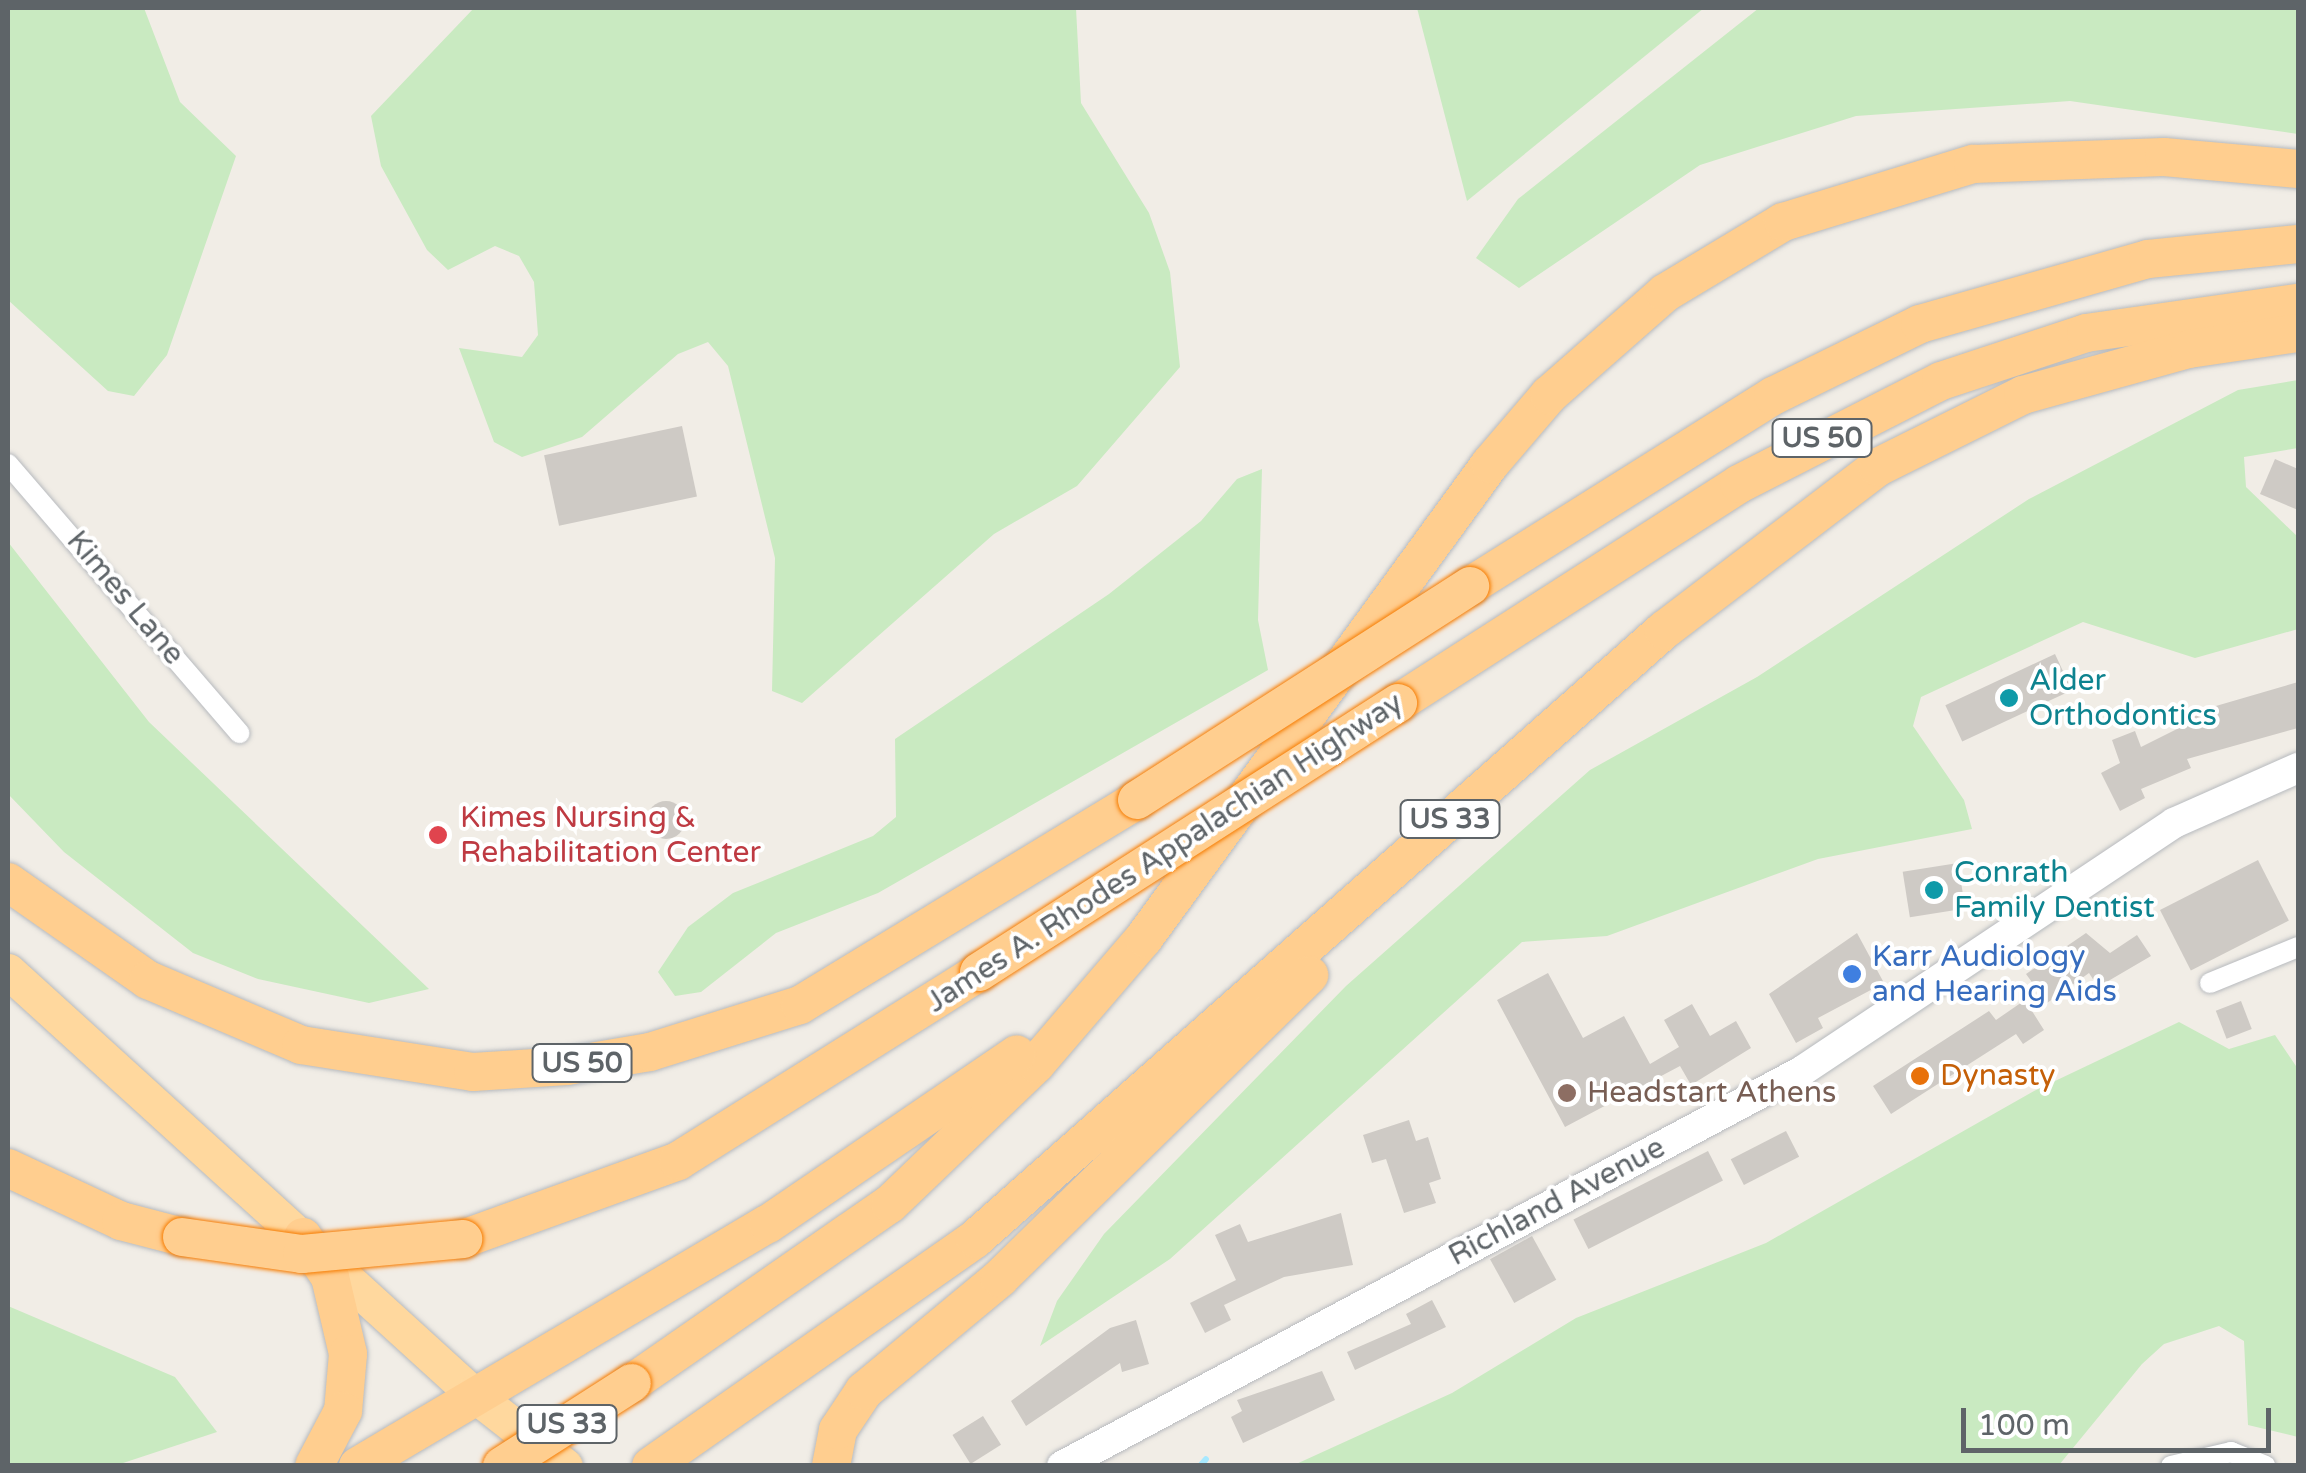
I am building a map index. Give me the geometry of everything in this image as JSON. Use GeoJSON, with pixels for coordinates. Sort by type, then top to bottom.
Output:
{"type":"FeatureCollection","features":[{"type":"Feature","properties":{"kind":"highway","name":"US 33"},"geometry":{"type":"LineString","coordinates":[[502,1466],[632,1383],[890,1204],[959,1144],[1144,938],[1478,478],[1549,395],[1665,294],[1783,222],[1974,164],[2164,157],[2298,169]]}},
{"type":"Feature","properties":{"kind":"highway","name":"James A. Rhodes Appalachian Highway"},"geometry":{"type":"LineString","coordinates":[[8,882],[148,980],[236,1023],[396,1062],[473,1072],[567,1066],[650,1052],[800,1005],[1137,800],[1774,396],[1920,324],[2132,263],[2298,244]]}},
{"type":"Feature","properties":{"kind":"highway","name":"James A. Rhodes Appalachian Highway"},"geometry":{"type":"LineString","coordinates":[[8,1168],[121,1221],[182,1237],[302,1254],[463,1239],[678,1161],[980,972],[1739,484],[1924,388],[2086,333],[2298,303]]}},
{"type":"Feature","properties":{"kind":"highway","name":"US 33"},"geometry":{"type":"LineString","coordinates":[[664,1457],[976,1239],[1731,575],[1949,428],[2100,371],[2298,333]]}},
{"type":"Feature","properties":{"kind":"highway"},"geometry":{"type":"LineString","coordinates":[[831,1466],[838,1430],[864,1391],[1000,1278],[1207,1081],[1519,758]]}},
{"type":"Feature","properties":{"kind":"highway"},"geometry":{"type":"LineString","coordinates":[[358,1466],[472,1393],[904,1138],[1032,1042],[1144,938]]}},
{"type":"Feature","properties":{"kind":"highway"},"geometry":{"type":"LineString","coordinates":[[8,971],[472,1393],[565,1466]]}},
{"type":"Feature","properties":{"kind":"highway"},"geometry":{"type":"LineString","coordinates":[[302,1238],[330,1277],[348,1354],[342,1412],[314,1466]]}},
{"type":"Feature","properties":{"kind":"main road","name":"Richland Avenue"},"geometry":{"type":"LineString","coordinates":[[1062,1466],[1802,1070],[2174,823],[2298,768]]}},
{"type":"Feature","properties":{"kind":"street","name":"Kimes Lane"},"geometry":{"type":"LineString","coordinates":[[8,464],[239,733]]}},
{"type":"Feature","properties":{"kind":"street"},"geometry":{"type":"LineString","coordinates":[[2210,983],[2298,947]]}},
{"type":"Feature","properties":{"kind":"street"},"geometry":{"type":"LineString","coordinates":[[2171,1466],[2231,1452],[2265,1466]]}},
{"type":"Feature","properties":{"kind":"green space"},"geometry":{"type":"Polygon","coordinates":[[[8,8],[144,8],[180,102],[236,156],[167,355],[134,396],[108,391],[8,300],[8,8]]]}},
{"type":"Feature","properties":{"kind":"green space"},"geometry":{"type":"Polygon","coordinates":[[[474,8],[1076,8],[1081,103],[1149,213],[1170,272],[1180,367],[1077,486],[994,534],[802,703],[772,691],[775,558],[728,366],[708,342],[678,354],[582,437],[522,457],[494,442],[459,348],[522,357],[538,335],[534,282],[519,256],[495,246],[448,270],[427,250],[381,166],[371,116],[474,8]]]}},
{"type":"Feature","properties":{"kind":"green space"},"geometry":{"type":"Polygon","coordinates":[[[1417,8],[1704,8],[1467,201],[1417,8]]]}},
{"type":"Feature","properties":{"kind":"green space"},"geometry":{"type":"Polygon","coordinates":[[[1759,8],[2298,8],[2298,134],[2070,101],[1856,116],[1700,165],[1519,288],[1476,258],[1518,199],[1759,8]]]}},
{"type":"Feature","properties":{"kind":"green space"},"geometry":{"type":"Polygon","coordinates":[[[2298,380],[2298,448],[2244,457],[2246,487],[2298,537],[2298,629],[2195,658],[2083,622],[1921,697],[1913,726],[1964,800],[1972,829],[1818,859],[1607,936],[1522,942],[1170,1259],[1040,1346],[1057,1301],[1104,1234],[1346,986],[1590,770],[1757,677],[2029,499],[2238,390],[2298,380]]]}},
{"type":"Feature","properties":{"kind":"green space"},"geometry":{"type":"Polygon","coordinates":[[[1262,469],[1258,620],[1268,670],[878,893],[776,933],[701,992],[675,996],[658,972],[688,927],[733,893],[873,836],[896,817],[895,739],[1109,594],[1201,521],[1237,479],[1262,469]]]}},
{"type":"Feature","properties":{"kind":"green space"},"geometry":{"type":"Polygon","coordinates":[[[8,542],[149,722],[429,989],[369,1003],[258,979],[193,953],[64,852],[8,794],[8,542]]]}},
{"type":"Feature","properties":{"kind":"green space"},"geometry":{"type":"Polygon","coordinates":[[[2179,1022],[2229,1049],[2275,1035],[2298,1069],[2298,1437],[2248,1425],[2244,1341],[2219,1326],[2164,1344],[2142,1364],[2059,1465],[1294,1465],[1452,1393],[1576,1318],[1766,1243],[2034,1091],[2179,1022]]]}},
{"type":"Feature","properties":{"kind":"green space"},"geometry":{"type":"Polygon","coordinates":[[[8,1306],[175,1377],[217,1432],[117,1465],[8,1465],[8,1306]]]}},
{"type":"Feature","properties":{"kind":"building"},"geometry":{"type":"Polygon","coordinates":[[[682,426],[697,496],[559,526],[544,455],[682,426]]]}},
{"type":"Feature","properties":{"kind":"building"},"geometry":{"type":"Polygon","coordinates":[[[2275,459],[2298,469],[2298,510],[2260,494],[2275,459]]]}},
{"type":"Feature","properties":{"kind":"building","name":"Alder Orthodontics"},"geometry":{"type":"Polygon","coordinates":[[[2055,654],[2072,690],[1962,741],[1945,705],[2055,654]]]}},
{"type":"Feature","properties":{"kind":"building"},"geometry":{"type":"Polygon","coordinates":[[[2298,682],[2298,728],[2187,759],[2191,768],[2141,789],[2145,798],[2120,811],[2101,773],[2120,763],[2112,740],[2135,731],[2141,747],[2187,724],[2185,715],[2298,682]]]}},
{"type":"Feature","properties":{"kind":"building"},"geometry":{"type":"Polygon","coordinates":[[[666,801],[680,806],[685,820],[680,834],[666,839],[652,834],[647,820],[652,806],[666,801]]]}},
{"type":"Feature","properties":{"kind":"building"},"geometry":{"type":"Polygon","coordinates":[[[2258,860],[2289,921],[2191,971],[2160,910],[2258,860]]]}},
{"type":"Feature","properties":{"kind":"building","name":"Conrath Family Dentist"},"geometry":{"type":"Polygon","coordinates":[[[1958,863],[1965,908],[1910,917],[1903,872],[1958,863]]]}},
{"type":"Feature","properties":{"kind":"building"},"geometry":{"type":"Polygon","coordinates":[[[1857,933],[1884,983],[1818,1018],[1823,1028],[1796,1043],[1769,994],[1857,933]]]}},
{"type":"Feature","properties":{"kind":"building"},"geometry":{"type":"Polygon","coordinates":[[[2086,933],[2110,953],[2137,935],[2151,956],[2098,987],[2089,973],[2047,1003],[2026,974],[2086,933]]]}},
{"type":"Feature","properties":{"kind":"building"},"geometry":{"type":"Polygon","coordinates":[[[1548,973],[1583,1038],[1624,1016],[1650,1064],[1679,1047],[1664,1020],[1692,1004],[1710,1036],[1736,1021],[1751,1048],[1691,1085],[1680,1066],[1565,1127],[1497,1000],[1548,973]]]}},
{"type":"Feature","properties":{"kind":"building"},"geometry":{"type":"Polygon","coordinates":[[[2025,1000],[2044,1030],[2023,1044],[2016,1034],[1891,1114],[1873,1086],[1989,1011],[1996,1020],[2025,1000]]]}},
{"type":"Feature","properties":{"kind":"building"},"geometry":{"type":"Polygon","coordinates":[[[2241,1001],[2252,1029],[2227,1039],[2216,1011],[2241,1001]]]}},
{"type":"Feature","properties":{"kind":"building"},"geometry":{"type":"Polygon","coordinates":[[[1409,1120],[1416,1141],[1428,1137],[1441,1179],[1429,1183],[1436,1203],[1404,1213],[1386,1159],[1372,1163],[1363,1135],[1409,1120]]]}},
{"type":"Feature","properties":{"kind":"building"},"geometry":{"type":"Polygon","coordinates":[[[1786,1131],[1799,1157],[1744,1185],[1731,1159],[1786,1131]]]}},
{"type":"Feature","properties":{"kind":"building"},"geometry":{"type":"Polygon","coordinates":[[[1708,1151],[1723,1180],[1588,1249],[1573,1220],[1708,1151]]]}},
{"type":"Feature","properties":{"kind":"building"},"geometry":{"type":"Polygon","coordinates":[[[1341,1213],[1353,1265],[1284,1277],[1224,1305],[1231,1320],[1205,1333],[1190,1303],[1236,1280],[1215,1235],[1240,1224],[1248,1242],[1341,1213]]]}},
{"type":"Feature","properties":{"kind":"building"},"geometry":{"type":"Polygon","coordinates":[[[1532,1236],[1556,1280],[1514,1303],[1490,1259],[1532,1236]]]}},
{"type":"Feature","properties":{"kind":"building"},"geometry":{"type":"Polygon","coordinates":[[[1432,1300],[1446,1327],[1355,1370],[1347,1352],[1411,1324],[1406,1314],[1432,1300]]]}},
{"type":"Feature","properties":{"kind":"building"},"geometry":{"type":"Polygon","coordinates":[[[1136,1320],[1149,1364],[1122,1372],[1120,1363],[1026,1426],[1011,1401],[1110,1328],[1136,1320]]]}},
{"type":"Feature","properties":{"kind":"building"},"geometry":{"type":"Polygon","coordinates":[[[1322,1371],[1335,1400],[1243,1443],[1231,1417],[1242,1411],[1237,1400],[1322,1371]]]}},
{"type":"Feature","properties":{"kind":"building"},"geometry":{"type":"Polygon","coordinates":[[[983,1416],[1001,1445],[970,1464],[952,1435],[983,1416]]]}},
{"type":"Feature","properties":{"kind":"waterway"},"geometry":{"type":"LineString","coordinates":[[1200,1466],[1206,1459]]}},
{"type":"Feature","properties":{"kind":"place","name":"Alder Orthodontics"},"geometry":{"type":"Point","coordinates":[2009,698]}},
{"type":"Feature","properties":{"kind":"place","name":"Kimes Nursing & Rehabilitation Center"},"geometry":{"type":"Point","coordinates":[438,835]}},
{"type":"Feature","properties":{"kind":"place","name":"Conrath Family Dentist"},"geometry":{"type":"Point","coordinates":[1934,890]}},
{"type":"Feature","properties":{"kind":"place","name":"Karr Audiology and Hearing Aids"},"geometry":{"type":"Point","coordinates":[1852,974]}},
{"type":"Feature","properties":{"kind":"place","name":"Dynasty"},"geometry":{"type":"Point","coordinates":[1920,1076]}},
{"type":"Feature","properties":{"kind":"place","name":"Headstart Athens"},"geometry":{"type":"Point","coordinates":[1567,1093]}}]}
